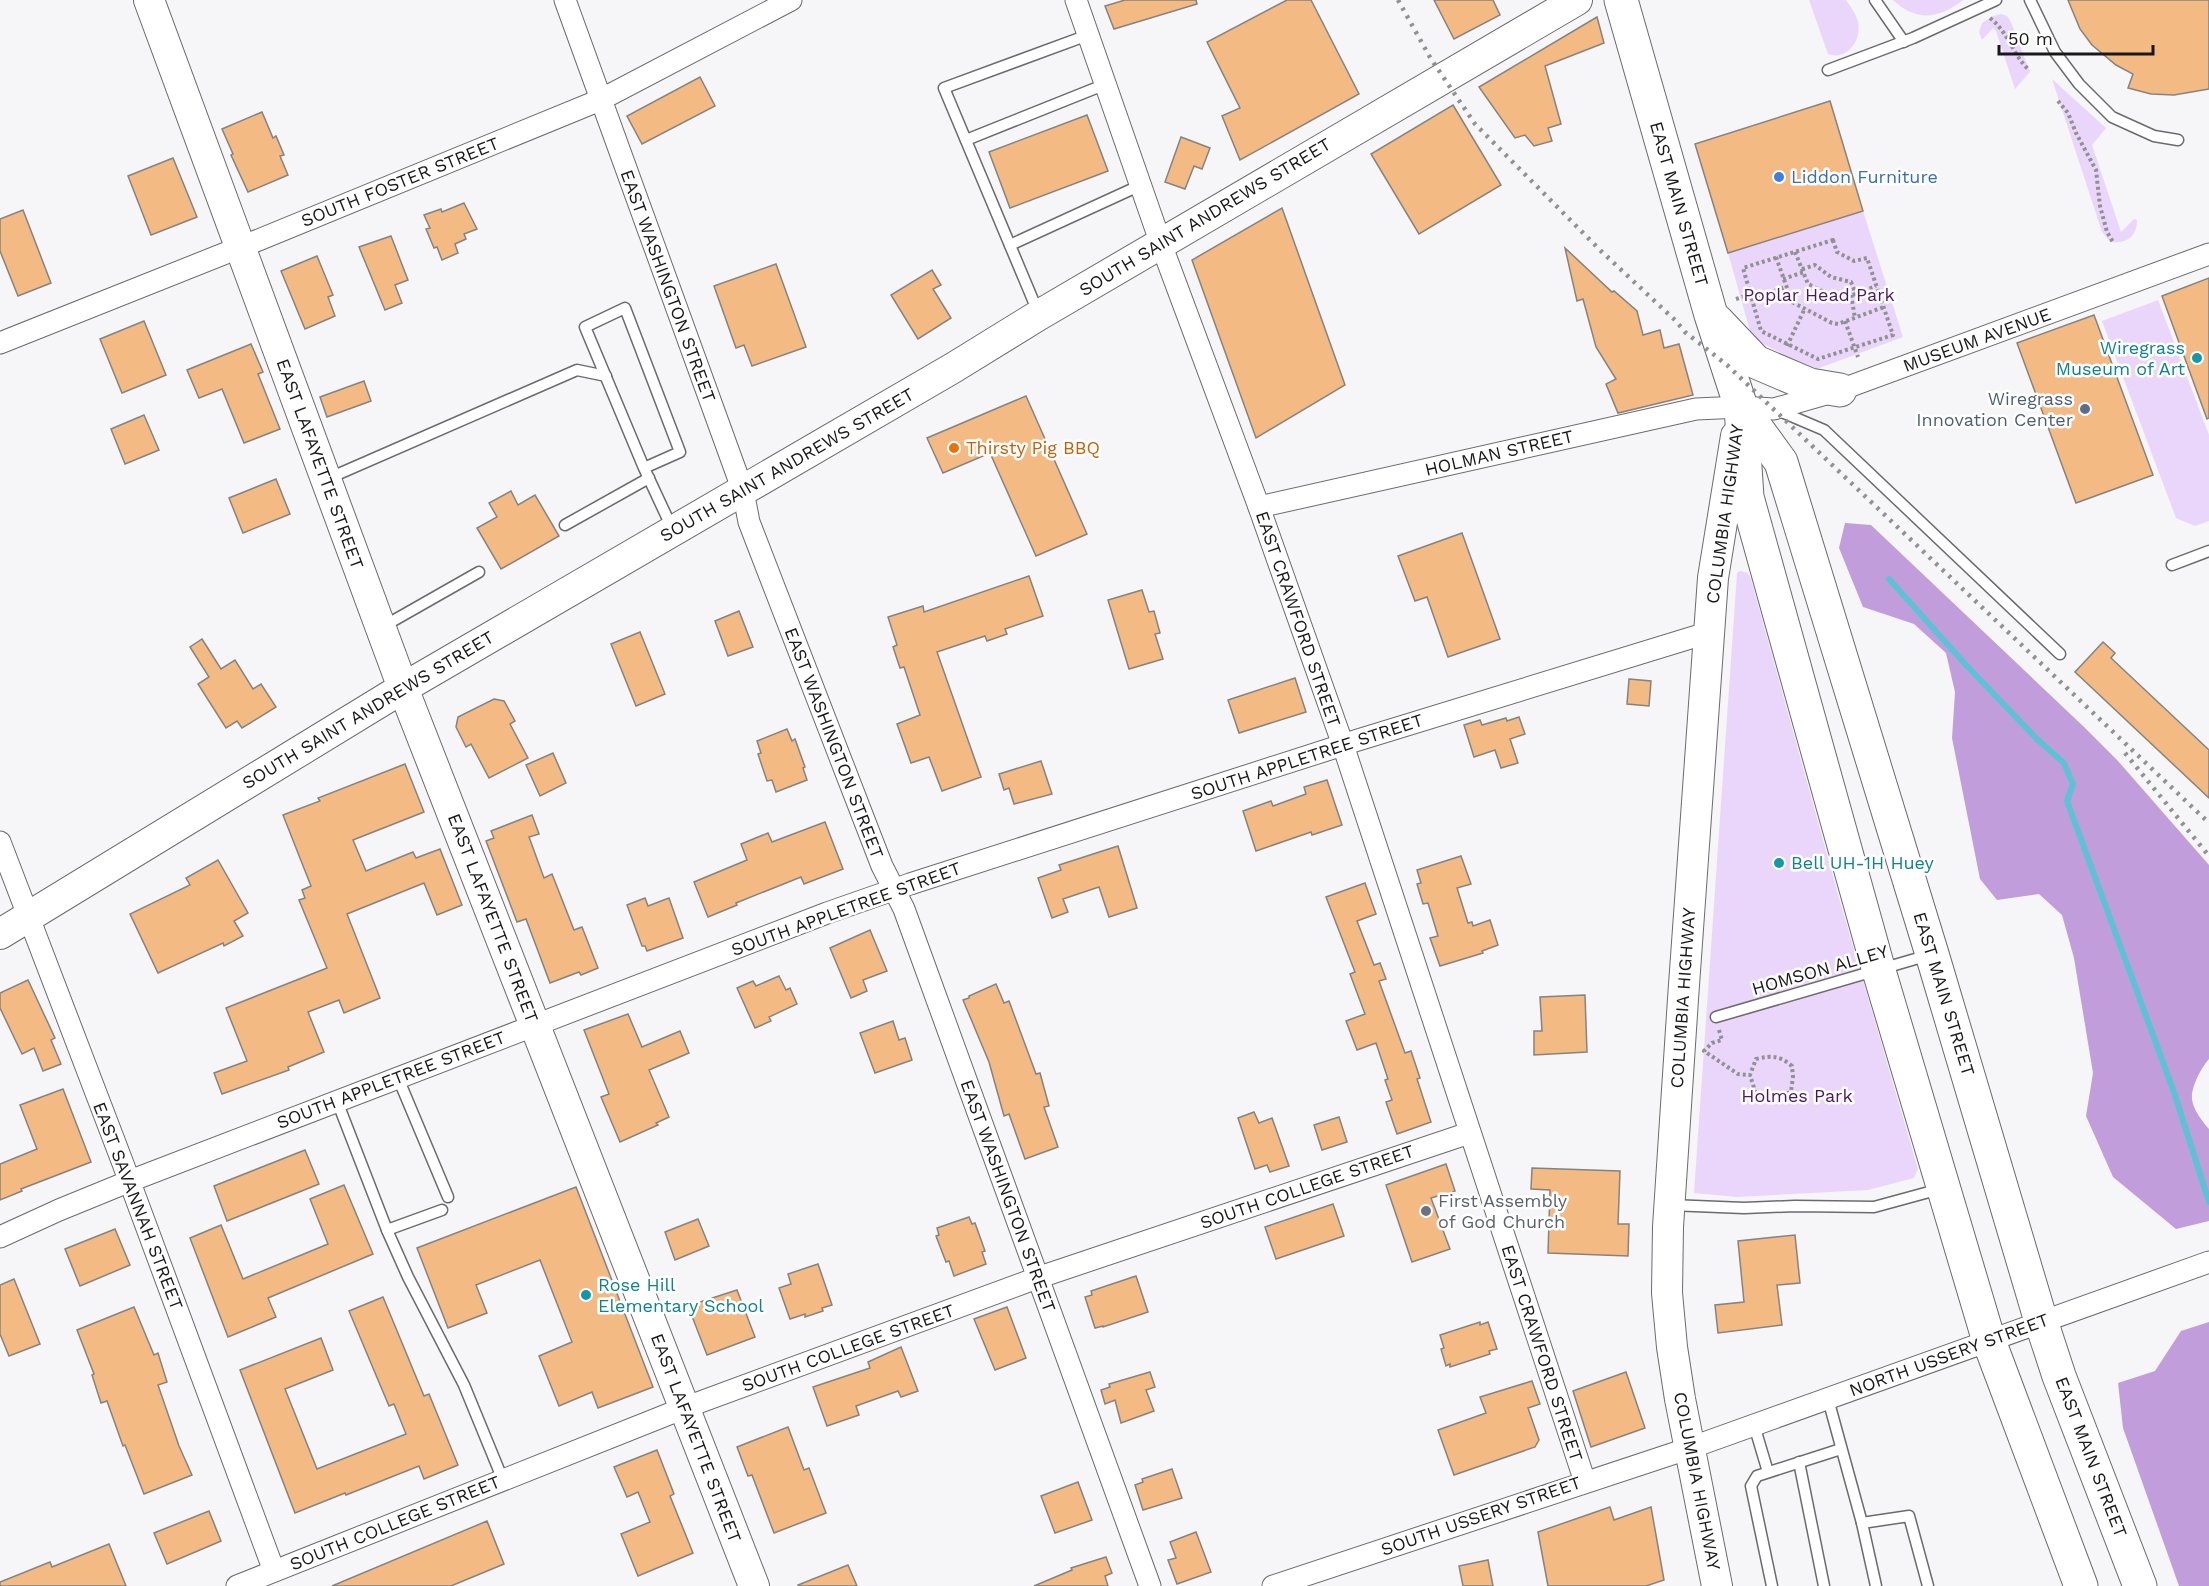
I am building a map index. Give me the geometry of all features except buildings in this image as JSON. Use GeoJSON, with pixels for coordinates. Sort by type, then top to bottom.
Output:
{"type":"FeatureCollection","features":[{"type":"Feature","properties":{"kind":"main road","name":"EAST MAIN STREET"},"geometry":{"type":"LineString","coordinates":[[1621,0],[1723,307],[1741,407],[1747,497],[1880,971],[1989,1341],[2081,1586]]}},
{"type":"Feature","properties":{"kind":"main road"},"geometry":{"type":"LineString","coordinates":[[1723,307],[1756,362],[1810,385],[1840,390]]}},
{"type":"Feature","properties":{"kind":"main road","name":"EAST MAIN STREET"},"geometry":{"type":"LineString","coordinates":[[1741,407],[1781,462],[2059,1376],[2140,1586]]}},
{"type":"Feature","properties":{"kind":"street","name":"EAST LAFAYETTE STREET"},"geometry":{"type":"LineString","coordinates":[[149,0],[403,687],[754,1586]]}},
{"type":"Feature","properties":{"kind":"street","name":"EAST WASHINGTON STREET"},"geometry":{"type":"LineString","coordinates":[[565,0],[742,491],[749,522],[882,866],[904,909],[1150,1586]]}},
{"type":"Feature","properties":{"kind":"street","name":"SOUTH FOSTER STREET"},"geometry":{"type":"LineString","coordinates":[[0,343],[240,248],[600,100],[791,0]]}},
{"type":"Feature","properties":{"kind":"street","name":"EAST CRAWFORD STREET"},"geometry":{"type":"LineString","coordinates":[[1076,0],[1161,244],[1259,507],[1342,745],[1585,1482]]}},
{"type":"Feature","properties":{"kind":"street","name":"SOUTH SAINT ANDREWS STREET"},"geometry":{"type":"LineString","coordinates":[[0,934],[403,687],[953,368],[1039,315],[1577,0]]}},
{"type":"Feature","properties":{"kind":"street","name":"MUSEUM AVENUE"},"geometry":{"type":"LineString","coordinates":[[1741,407],[1774,409],[1840,390],[2209,254]]}},
{"type":"Feature","properties":{"kind":"street","name":"HOLMAN STREET"},"geometry":{"type":"LineString","coordinates":[[1259,507],[1696,409],[1741,407]]}},
{"type":"Feature","properties":{"kind":"street","name":"COLUMBIA HIGHWAY"},"geometry":{"type":"LineString","coordinates":[[1717,1586],[1672,1347],[1667,1293],[1670,1205],[1713,578],[1741,407]]}},
{"type":"Feature","properties":{"kind":"street","name":"SOUTH APPLETREE STREET"},"geometry":{"type":"LineString","coordinates":[[0,1237],[130,1181],[805,921],[894,889],[1342,745],[1710,632]]}},
{"type":"Feature","properties":{"kind":"street","name":"EAST SAVANNAH STREET"},"geometry":{"type":"LineString","coordinates":[[0,842],[130,1181],[274,1571]]}},
{"type":"Feature","properties":{"kind":"street","name":"SOUTH COLLEGE STREET"},"geometry":{"type":"LineString","coordinates":[[237,1586],[684,1408],[1038,1278],[1469,1133]]}},
{"type":"Feature","properties":{"kind":"street","name":"NORTH USSERY STREET"},"geometry":{"type":"LineString","coordinates":[[1690,1448],[2209,1262]]}},
{"type":"Feature","properties":{"kind":"street","name":"SOUTH USSERY STREET"},"geometry":{"type":"LineString","coordinates":[[1273,1586],[1690,1448]]}},
{"type":"Feature","properties":{"kind":"lane"},"geometry":{"type":"LineString","coordinates":[[1875,0],[1904,42]]}},
{"type":"Feature","properties":{"kind":"lane"},"geometry":{"type":"LineString","coordinates":[[1828,70],[1904,42],[1996,0]]}},
{"type":"Feature","properties":{"kind":"lane"},"geometry":{"type":"LineString","coordinates":[[2030,0],[2055,52],[2079,84],[2112,117],[2154,136],[2178,140]]}},
{"type":"Feature","properties":{"kind":"lane"},"geometry":{"type":"LineString","coordinates":[[1039,315],[944,88],[1088,35]]}},
{"type":"Feature","properties":{"kind":"lane"},"geometry":{"type":"LineString","coordinates":[[966,140],[1106,84]]}},
{"type":"Feature","properties":{"kind":"lane"},"geometry":{"type":"LineString","coordinates":[[1010,245],[1141,186]]}},
{"type":"Feature","properties":{"kind":"lane"},"geometry":{"type":"LineString","coordinates":[[565,525],[646,473],[680,452],[625,308],[585,327],[646,473],[673,531]]}},
{"type":"Feature","properties":{"kind":"lane"},"geometry":{"type":"LineString","coordinates":[[326,480],[577,370],[606,376]]}},
{"type":"Feature","properties":{"kind":"lane"},"geometry":{"type":"LineString","coordinates":[[1774,409],[1824,430],[2060,654]]}},
{"type":"Feature","properties":{"kind":"lane"},"geometry":{"type":"LineString","coordinates":[[2172,565],[2209,551]]}},
{"type":"Feature","properties":{"kind":"lane"},"geometry":{"type":"LineString","coordinates":[[381,628],[479,572]]}},
{"type":"Feature","properties":{"kind":"lane","name":"HOMSON ALLEY"},"geometry":{"type":"LineString","coordinates":[[1716,1017],[1932,954]]}},
{"type":"Feature","properties":{"kind":"lane"},"geometry":{"type":"LineString","coordinates":[[398,1078],[448,1197]]}},
{"type":"Feature","properties":{"kind":"lane"},"geometry":{"type":"LineString","coordinates":[[337,1101],[387,1230],[408,1277],[464,1385],[503,1480]]}},
{"type":"Feature","properties":{"kind":"lane"},"geometry":{"type":"LineString","coordinates":[[1670,1205],[1744,1208],[1874,1207],[1944,1188]]}},
{"type":"Feature","properties":{"kind":"lane"},"geometry":{"type":"LineString","coordinates":[[387,1230],[442,1210]]}},
{"type":"Feature","properties":{"kind":"lane"},"geometry":{"type":"LineString","coordinates":[[1828,1399],[1862,1522],[1876,1586]]}},
{"type":"Feature","properties":{"kind":"lane"},"geometry":{"type":"LineString","coordinates":[[1754,1425],[1768,1472]]}},
{"type":"Feature","properties":{"kind":"lane"},"geometry":{"type":"LineString","coordinates":[[1772,1586],[1751,1486],[1757,1476],[1841,1449]]}},
{"type":"Feature","properties":{"kind":"lane"},"geometry":{"type":"LineString","coordinates":[[1799,1462],[1824,1586]]}},
{"type":"Feature","properties":{"kind":"lane"},"geometry":{"type":"LineString","coordinates":[[1862,1522],[1909,1516],[1928,1586]]}},
{"type":"Feature","properties":{"kind":"path"},"geometry":{"type":"LineString","coordinates":[[1989,18],[2004,31],[2016,57],[2028,69]]}},
{"type":"Feature","properties":{"kind":"path"},"geometry":{"type":"LineString","coordinates":[[2058,101],[2068,113],[2096,170],[2100,206],[2107,232],[2114,242]]}},
{"type":"Feature","properties":{"kind":"path"},"geometry":{"type":"LineString","coordinates":[[1833,240],[1837,252],[1854,261],[1867,258],[1893,335],[1818,360],[1761,331],[1743,268],[1795,252],[1833,240]]}},
{"type":"Feature","properties":{"kind":"path"},"geometry":{"type":"LineString","coordinates":[[1795,252],[1808,284],[1840,300],[1876,286]]}},
{"type":"Feature","properties":{"kind":"path"},"geometry":{"type":"LineString","coordinates":[[1776,257],[1792,302],[1832,323],[1838,324],[1884,307]]}},
{"type":"Feature","properties":{"kind":"path"},"geometry":{"type":"LineString","coordinates":[[1784,279],[1815,265],[1831,276],[1851,282],[1855,318]]}},
{"type":"Feature","properties":{"kind":"path"},"geometry":{"type":"LineString","coordinates":[[1723,307],[1751,296],[1786,287]]}},
{"type":"Feature","properties":{"kind":"path"},"geometry":{"type":"LineString","coordinates":[[1788,344],[1805,308]]}},
{"type":"Feature","properties":{"kind":"path"},"geometry":{"type":"LineString","coordinates":[[1845,321],[1858,357]]}},
{"type":"Feature","properties":{"kind":"path"},"geometry":{"type":"LineString","coordinates":[[1716,1017],[1722,1040],[1712,1043],[1704,1051],[1738,1074],[1750,1075]]}},
{"type":"Feature","properties":{"kind":"path"},"geometry":{"type":"LineString","coordinates":[[1767,1056],[1780,1057],[1792,1066],[1791,1091],[1782,1097],[1768,1099],[1756,1094],[1750,1075],[1756,1059],[1767,1056]]}},
{"type":"Feature","properties":{"kind":"green space"},"geometry":{"type":"Polygon","coordinates":[[[1809,0],[1846,0],[1856,16],[1859,29],[1855,42],[1847,52],[1828,54],[1809,0]]]}},
{"type":"Feature","properties":{"kind":"green space"},"geometry":{"type":"Polygon","coordinates":[[[1893,0],[1963,0],[1945,11],[1919,15],[1910,12],[1893,0]]]}},
{"type":"Feature","properties":{"kind":"green space"},"geometry":{"type":"Polygon","coordinates":[[[2001,14],[2007,16],[2011,22],[2030,72],[2015,89],[1996,31],[1993,28],[1982,40],[1979,32],[1982,23],[2001,14]]]}},
{"type":"Feature","properties":{"kind":"green space"},"geometry":{"type":"Polygon","coordinates":[[[2052,79],[2106,128],[2092,145],[2121,232],[2134,219],[2137,220],[2133,235],[2126,240],[2110,242],[2102,232],[2052,79]]]}},
{"type":"Feature","properties":{"kind":"green space","name":"Poplar Head Park"},"geometry":{"type":"Polygon","coordinates":[[[1863,211],[1903,337],[1814,370],[1752,338],[1728,253],[1863,211]]]}},
{"type":"Feature","properties":{"kind":"green space"},"geometry":{"type":"Polygon","coordinates":[[[2158,300],[2209,435],[2209,521],[2195,526],[2176,518],[2102,321],[2158,300]]]}},
{"type":"Feature","properties":{"kind":"green space","name":"Holmes Park"},"geometry":{"type":"Polygon","coordinates":[[[1740,571],[1748,573],[1751,579],[1839,898],[1918,1169],[1914,1178],[1868,1190],[1737,1197],[1694,1193],[1737,573],[1740,571]]]}},
{"type":"Feature","properties":{"kind":"shaded area"},"geometry":{"type":"Polygon","coordinates":[[[1845,523],[1871,525],[2118,761],[2209,865],[2209,1059],[2197,1078],[2192,1099],[2196,1111],[2209,1129],[2209,1221],[2176,1229],[2113,1177],[2086,1116],[2093,1073],[2074,958],[2062,915],[2039,894],[1997,900],[1980,879],[1952,738],[1955,692],[1946,653],[1914,624],[1863,607],[1839,548],[1845,523]]]}},
{"type":"Feature","properties":{"kind":"shaded area"},"geometry":{"type":"Polygon","coordinates":[[[2209,1322],[2209,1586],[2179,1586],[2123,1428],[2118,1383],[2155,1371],[2181,1331],[2209,1322]]]}},
{"type":"Feature","properties":{"kind":"waterway"},"geometry":{"type":"LineString","coordinates":[[1889,579],[1967,666],[2037,739],[2064,763],[2073,784],[2067,801],[2174,1092],[2209,1202]]}},
{"type":"Feature","properties":{"kind":"railway"},"geometry":{"type":"LineString","coordinates":[[1398,0],[1431,59],[1475,124],[1685,332],[1727,365],[2209,823]]}},
{"type":"Feature","properties":{"kind":"railway"},"geometry":{"type":"LineString","coordinates":[[2125,753],[2209,856]]}},
{"type":"Feature","properties":{"kind":"place","name":"Liddon Furniture"},"geometry":{"type":"Point","coordinates":[1779,177]}},
{"type":"Feature","properties":{"kind":"place","name":"Wiregrass Museum of Art"},"geometry":{"type":"Point","coordinates":[2197,358]}},
{"type":"Feature","properties":{"kind":"place","name":"Wiregrass Innovation Center"},"geometry":{"type":"Point","coordinates":[2085,409]}},
{"type":"Feature","properties":{"kind":"place","name":"Thirsty Pig BBQ"},"geometry":{"type":"Point","coordinates":[954,448]}},
{"type":"Feature","properties":{"kind":"place","name":"Bell UH-1H Huey"},"geometry":{"type":"Point","coordinates":[1779,863]}},
{"type":"Feature","properties":{"kind":"place","name":"First Assembly of God Church"},"geometry":{"type":"Point","coordinates":[1426,1211]}},
{"type":"Feature","properties":{"kind":"place","name":"Rose Hill Elementary School"},"geometry":{"type":"Point","coordinates":[586,1295]}}]}
